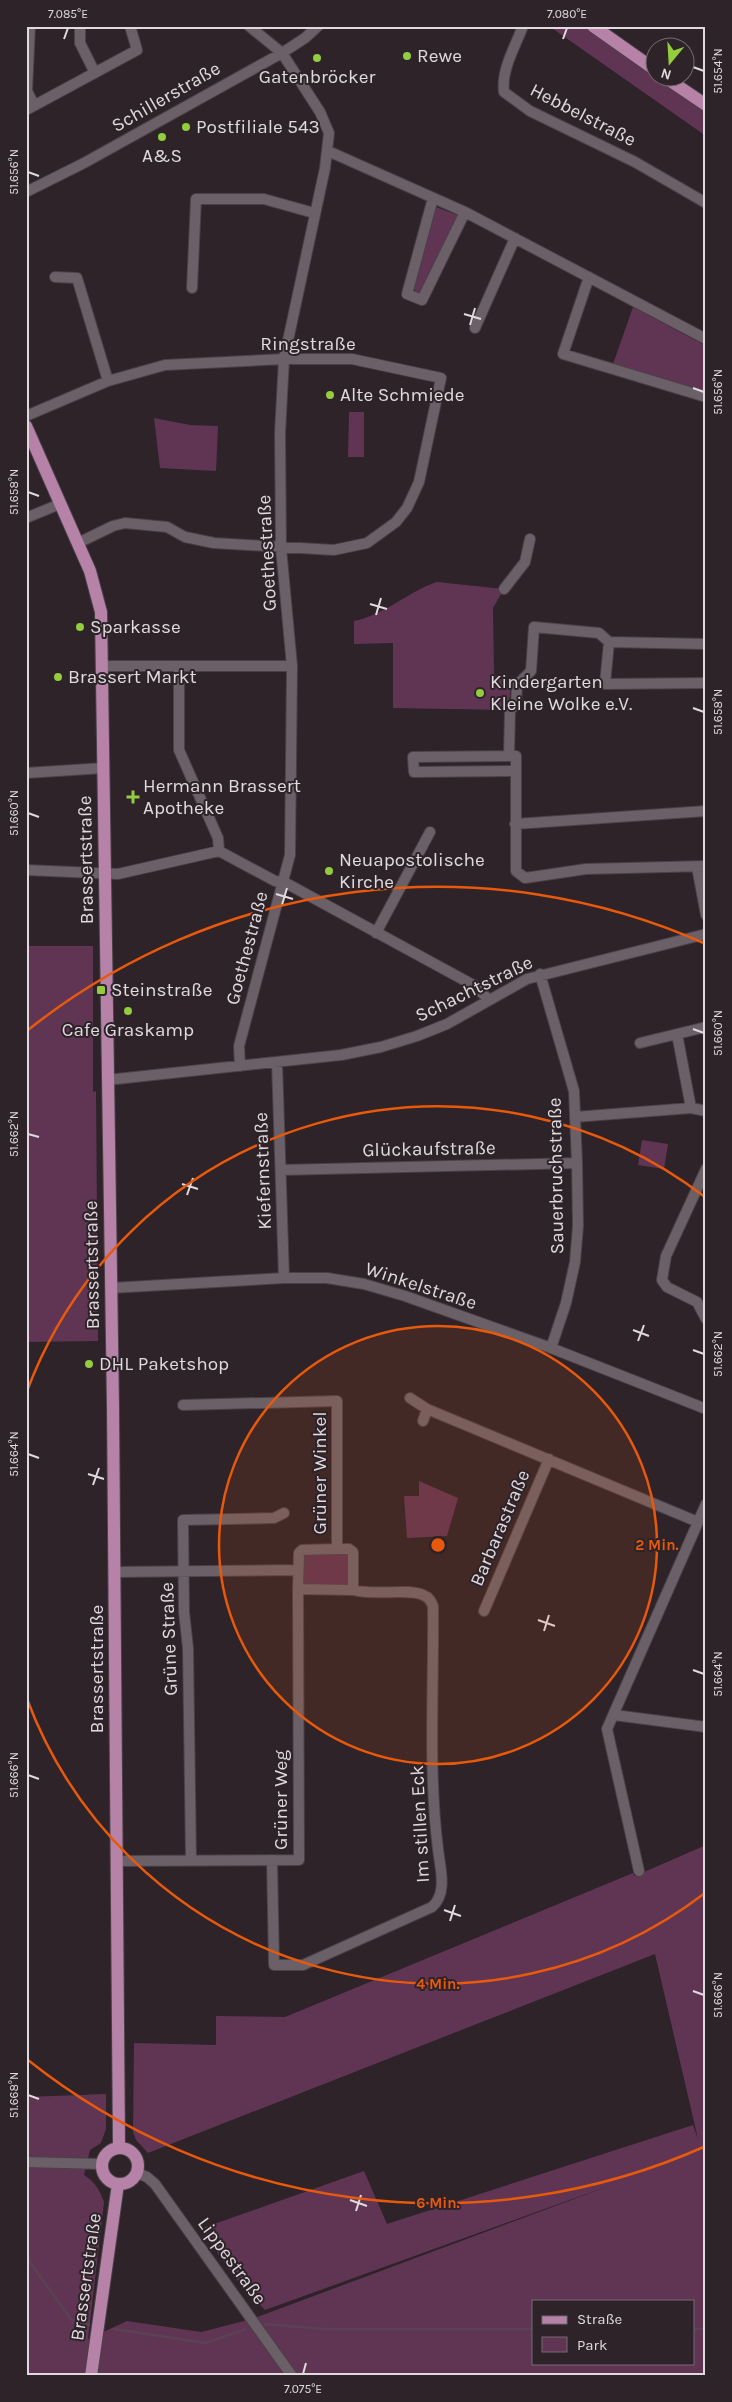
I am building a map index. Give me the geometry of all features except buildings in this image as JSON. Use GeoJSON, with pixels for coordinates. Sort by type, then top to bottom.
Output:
{"type":"FeatureCollection","features":[{"type":"Feature","properties":{"kind":"main road"},"geometry":{"type":"LineString","coordinates":[[593,26],[644,62]]}},
{"type":"Feature","properties":{"kind":"main road"},"geometry":{"type":"LineString","coordinates":[[681,88],[706,105]]}},
{"type":"Feature","properties":{"kind":"main road","name":"Brassertstraße"},"geometry":{"type":"LineString","coordinates":[[26,426],[90,571],[101,612],[115,1572],[119,2148]]}},
{"type":"Feature","properties":{"kind":"main road"},"geometry":{"type":"LineString","coordinates":[[119,2148],[132,2153],[138,2166],[137,2173],[129,2182],[118,2184],[112,2182],[104,2175],[102,2164],[107,2153],[119,2148]]}},
{"type":"Feature","properties":{"kind":"main road","name":"Brassertstraße"},"geometry":{"type":"LineString","coordinates":[[91,2376],[118,2184]]}},
{"type":"Feature","properties":{"kind":"street"},"geometry":{"type":"LineString","coordinates":[[30,26],[27,92],[30,108],[137,50],[130,26]]}},
{"type":"Feature","properties":{"kind":"street"},"geometry":{"type":"LineString","coordinates":[[80,26],[80,43],[94,73]]}},
{"type":"Feature","properties":{"kind":"street","name":"Goethestraße"},"geometry":{"type":"LineString","coordinates":[[240,1066],[239,1046],[290,855],[292,666],[281,548],[280,433],[284,359],[328,151],[329,133],[324,120],[280,52],[249,26]]}},
{"type":"Feature","properties":{"kind":"street","name":"Schillerstraße"},"geometry":{"type":"LineString","coordinates":[[26,192],[84,163],[306,38],[318,26]]}},
{"type":"Feature","properties":{"kind":"street","name":"Hebbelstraße"},"geometry":{"type":"LineString","coordinates":[[523,26],[507,65],[503,82],[504,92],[530,111],[635,162],[706,203]]}},
{"type":"Feature","properties":{"kind":"street"},"geometry":{"type":"LineString","coordinates":[[328,151],[465,212],[706,339]]}},
{"type":"Feature","properties":{"kind":"street"},"geometry":{"type":"LineString","coordinates":[[433,198],[407,294],[422,300],[465,212]]}},
{"type":"Feature","properties":{"kind":"street"},"geometry":{"type":"LineString","coordinates":[[192,288],[196,199],[264,199],[314,213]]}},
{"type":"Feature","properties":{"kind":"street"},"geometry":{"type":"LineString","coordinates":[[475,328],[515,238]]}},
{"type":"Feature","properties":{"kind":"street"},"geometry":{"type":"LineString","coordinates":[[55,277],[77,278],[108,381]]}},
{"type":"Feature","properties":{"kind":"street"},"geometry":{"type":"LineString","coordinates":[[589,277],[563,354],[706,397]]}},
{"type":"Feature","properties":{"kind":"street","name":"Ringstraße"},"geometry":{"type":"LineString","coordinates":[[26,416],[108,381],[165,365],[284,359],[352,359],[441,378],[419,482],[406,508],[396,522],[368,542],[334,550],[214,543],[185,537],[167,527],[126,523],[113,526],[78,543]]}},
{"type":"Feature","properties":{"kind":"street"},"geometry":{"type":"LineString","coordinates":[[26,518],[60,504]]}},
{"type":"Feature","properties":{"kind":"street"},"geometry":{"type":"LineString","coordinates":[[504,588],[525,562],[530,539]]}},
{"type":"Feature","properties":{"kind":"street"},"geometry":{"type":"LineString","coordinates":[[706,644],[609,642],[598,633],[534,627],[531,671],[518,685],[516,705],[510,710],[512,756],[516,771],[516,871],[529,878],[586,869],[701,867],[706,915]]}},
{"type":"Feature","properties":{"kind":"street"},"geometry":{"type":"LineString","coordinates":[[609,642],[605,684],[706,683]]}},
{"type":"Feature","properties":{"kind":"street"},"geometry":{"type":"LineString","coordinates":[[103,666],[292,666]]}},
{"type":"Feature","properties":{"kind":"street"},"geometry":{"type":"LineString","coordinates":[[179,666],[179,750],[218,838],[219,851]]}},
{"type":"Feature","properties":{"kind":"street"},"geometry":{"type":"LineString","coordinates":[[512,756],[413,757],[414,772],[516,771]]}},
{"type":"Feature","properties":{"kind":"street"},"geometry":{"type":"LineString","coordinates":[[26,773],[104,768]]}},
{"type":"Feature","properties":{"kind":"street"},"geometry":{"type":"LineString","coordinates":[[515,824],[706,811]]}},
{"type":"Feature","properties":{"kind":"street"},"geometry":{"type":"LineString","coordinates":[[376,933],[430,832]]}},
{"type":"Feature","properties":{"kind":"street"},"geometry":{"type":"LineString","coordinates":[[26,870],[118,874],[219,851],[275,881],[284,882],[475,986],[489,1000]]}},
{"type":"Feature","properties":{"kind":"street","name":"Schachtstraße"},"geometry":{"type":"LineString","coordinates":[[107,1080],[340,1055],[399,1042],[447,1024],[527,979],[540,974],[706,934]]}},
{"type":"Feature","properties":{"kind":"street","name":"Sauerbruchstraße"},"geometry":{"type":"LineString","coordinates":[[540,974],[574,1091],[577,1163],[578,1226],[575,1262],[566,1303],[551,1348]]}},
{"type":"Feature","properties":{"kind":"street"},"geometry":{"type":"LineString","coordinates":[[640,1043],[706,1028]]}},
{"type":"Feature","properties":{"kind":"street"},"geometry":{"type":"LineString","coordinates":[[677,1034],[691,1108]]}},
{"type":"Feature","properties":{"kind":"street","name":"Kiefernstraße"},"geometry":{"type":"LineString","coordinates":[[277,1062],[284,1278]]}},
{"type":"Feature","properties":{"kind":"street"},"geometry":{"type":"LineString","coordinates":[[575,1117],[691,1108],[706,1111]]}},
{"type":"Feature","properties":{"kind":"street","name":"Glückaufstraße"},"geometry":{"type":"LineString","coordinates":[[281,1170],[577,1163]]}},
{"type":"Feature","properties":{"kind":"street"},"geometry":{"type":"LineString","coordinates":[[705,1318],[697,1302],[667,1287],[662,1280],[666,1256],[706,1169]]}},
{"type":"Feature","properties":{"kind":"street","name":"Winkelstraße"},"geometry":{"type":"LineString","coordinates":[[111,1288],[284,1278],[327,1278],[364,1284],[551,1348],[706,1409]]}},
{"type":"Feature","properties":{"kind":"street","name":"Barbarastraße"},"geometry":{"type":"LineString","coordinates":[[410,1398],[427,1408],[698,1522]]}},
{"type":"Feature","properties":{"kind":"street","name":"Grüner Winkel"},"geometry":{"type":"LineString","coordinates":[[183,1405],[338,1402],[337,1549]]}},
{"type":"Feature","properties":{"kind":"street"},"geometry":{"type":"LineString","coordinates":[[423,1421],[427,1408]]}},
{"type":"Feature","properties":{"kind":"street","name":"Barbarastraße"},"geometry":{"type":"LineString","coordinates":[[484,1611],[549,1459]]}},
{"type":"Feature","properties":{"kind":"street"},"geometry":{"type":"LineString","coordinates":[[639,1871],[608,1729],[706,1504]]}},
{"type":"Feature","properties":{"kind":"street","name":"Grüne Straße"},"geometry":{"type":"LineString","coordinates":[[191,1860],[188,1648],[184,1612],[183,1520],[274,1518],[284,1513]]}},
{"type":"Feature","properties":{"kind":"street"},"geometry":{"type":"LineString","coordinates":[[298,1589],[353,1590],[353,1552],[349,1549],[337,1549]]}},
{"type":"Feature","properties":{"kind":"street","name":"Grüner Weg"},"geometry":{"type":"LineString","coordinates":[[117,1861],[299,1860],[299,1553],[302,1550],[337,1549]]}},
{"type":"Feature","properties":{"kind":"street"},"geometry":{"type":"LineString","coordinates":[[115,1572],[298,1570]]}},
{"type":"Feature","properties":{"kind":"street","name":"Im stillen Eck"},"geometry":{"type":"LineString","coordinates":[[272,1860],[274,1965],[303,1965],[432,1907],[439,1898],[442,1884],[435,1829],[432,1602],[429,1598],[419,1594],[366,1594],[353,1590]]}},
{"type":"Feature","properties":{"kind":"street"},"geometry":{"type":"LineString","coordinates":[[614,1715],[706,1727]]}},
{"type":"Feature","properties":{"kind":"street"},"geometry":{"type":"LineString","coordinates":[[26,2162],[102,2164]]}},
{"type":"Feature","properties":{"kind":"street","name":"Lippestraße"},"geometry":{"type":"LineString","coordinates":[[137,2173],[147,2177],[155,2184],[292,2376]]}},
{"type":"Feature","properties":{"kind":"green space"},"geometry":{"type":"Polygon","coordinates":[[[549,26],[584,26],[594,33],[644,68],[644,88],[672,88],[706,112],[706,136],[549,26]]]}},
{"type":"Feature","properties":{"kind":"green space"},"geometry":{"type":"Polygon","coordinates":[[[436,207],[457,215],[458,218],[423,292],[417,292],[412,288],[436,207]]]}},
{"type":"Feature","properties":{"kind":"green space"},"geometry":{"type":"Polygon","coordinates":[[[633,307],[706,346],[706,393],[613,364],[633,307]]]}},
{"type":"Feature","properties":{"kind":"green space"},"geometry":{"type":"Polygon","coordinates":[[[349,412],[364,412],[364,457],[348,457],[349,412]]]}},
{"type":"Feature","properties":{"kind":"green space"},"geometry":{"type":"Polygon","coordinates":[[[154,418],[190,425],[218,426],[216,471],[160,468],[154,418]]]}},
{"type":"Feature","properties":{"kind":"green space"},"geometry":{"type":"Polygon","coordinates":[[[437,582],[504,589],[493,608],[494,674],[511,685],[508,710],[393,708],[393,643],[354,644],[354,621],[376,614],[416,591],[437,582]]]}},
{"type":"Feature","properties":{"kind":"green space"},"geometry":{"type":"Polygon","coordinates":[[[26,946],[93,946],[93,1092],[96,1091],[98,1341],[26,1342],[26,946]]]}},
{"type":"Feature","properties":{"kind":"green space"},"geometry":{"type":"Polygon","coordinates":[[[642,1140],[668,1144],[664,1169],[638,1165],[642,1140]]]}},
{"type":"Feature","properties":{"kind":"green space"},"geometry":{"type":"Polygon","coordinates":[[[419,1481],[458,1498],[447,1536],[407,1538],[404,1496],[419,1496],[419,1481]]]}},
{"type":"Feature","properties":{"kind":"green space"},"geometry":{"type":"Polygon","coordinates":[[[305,1552],[347,1552],[350,1554],[351,1584],[347,1587],[305,1587],[302,1583],[302,1556],[305,1552]]]}},
{"type":"Feature","properties":{"kind":"green space"},"geometry":{"type":"Polygon","coordinates":[[[706,1845],[706,2376],[26,2376],[26,2097],[106,2094],[106,2129],[101,2143],[90,2150],[84,2175],[96,2186],[104,2202],[88,2339],[127,2321],[201,2332],[252,2319],[617,2183],[265,2310],[241,2285],[200,2229],[364,2171],[387,2224],[693,2125],[698,2139],[655,1954],[148,2153],[136,2140],[133,2132],[134,2043],[216,2045],[216,2016],[285,2017],[633,1873],[634,1876],[706,1845]]]}},
{"type":"Feature","properties":{"kind":"waterway"},"geometry":{"type":"LineString","coordinates":[[26,2257],[73,2322],[89,2325]]}},
{"type":"Feature","properties":{"kind":"waterway"},"geometry":{"type":"LineString","coordinates":[[265,2324],[324,2329],[532,2329]]}},
{"type":"Feature","properties":{"kind":"waterway"},"geometry":{"type":"LineString","coordinates":[[114,2329],[205,2343],[246,2329]]}},
{"type":"Feature","properties":{"kind":"waterway"},"geometry":{"type":"LineString","coordinates":[[694,2329],[706,2329]]}},
{"type":"Feature","properties":{"kind":"place","name":"Rewe"},"geometry":{"type":"Point","coordinates":[407,56]}},
{"type":"Feature","properties":{"kind":"place","name":"Gatenbröcker"},"geometry":{"type":"Point","coordinates":[317,58]}},
{"type":"Feature","properties":{"kind":"place","name":"Postfiliale 543"},"geometry":{"type":"Point","coordinates":[186,127]}},
{"type":"Feature","properties":{"kind":"place","name":"A&S"},"geometry":{"type":"Point","coordinates":[162,137]}},
{"type":"Feature","properties":{"kind":"place","name":"Alte Schmiede"},"geometry":{"type":"Point","coordinates":[330,395]}},
{"type":"Feature","properties":{"kind":"place","name":"Sparkasse"},"geometry":{"type":"Point","coordinates":[80,627]}},
{"type":"Feature","properties":{"kind":"place","name":"Brassert Markt"},"geometry":{"type":"Point","coordinates":[58,677]}},
{"type":"Feature","properties":{"kind":"place","name":"Kindergarten Kleine Wolke e.V."},"geometry":{"type":"Point","coordinates":[480,693]}},
{"type":"Feature","properties":{"kind":"place","name":"Hermann Brassert Apotheke"},"geometry":{"type":"Point","coordinates":[133,797]}},
{"type":"Feature","properties":{"kind":"place","name":"Neuapostolische Kirche"},"geometry":{"type":"Point","coordinates":[329,871]}},
{"type":"Feature","properties":{"kind":"place","name":"Steinstraße"},"geometry":{"type":"Point","coordinates":[101,990]}},
{"type":"Feature","properties":{"kind":"place","name":"Cafe Graskamp"},"geometry":{"type":"Point","coordinates":[128,1011]}},
{"type":"Feature","properties":{"kind":"place","name":"DHL Paketshop"},"geometry":{"type":"Point","coordinates":[89,1364]}}]}
